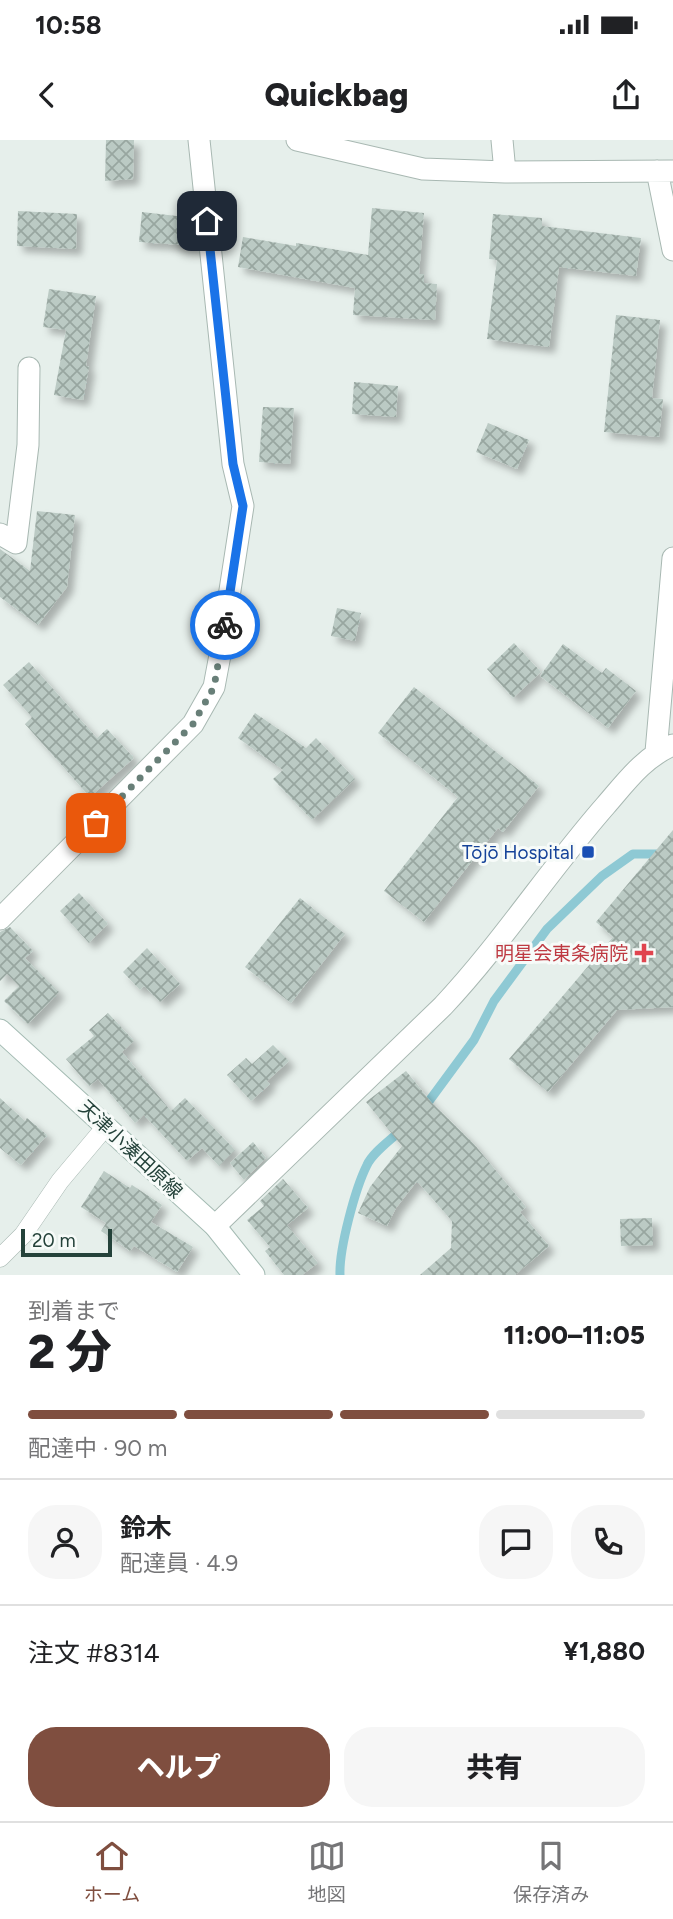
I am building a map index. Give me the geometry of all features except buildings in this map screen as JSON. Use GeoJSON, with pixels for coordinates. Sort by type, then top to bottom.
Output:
{"type":"FeatureCollection","features":[{"type":"Feature","properties":{"kind":"street"},"geometry":{"type":"LineString","coordinates":[[0,919],[193,724],[214,687],[243,506],[233,464],[199,140]]}},
{"type":"Feature","properties":{"kind":"street"},"geometry":{"type":"LineString","coordinates":[[297,140],[423,169],[505,172],[665,171],[673,250]]}},
{"type":"Feature","properties":{"kind":"street"},"geometry":{"type":"LineString","coordinates":[[502,140],[505,172]]}},
{"type":"Feature","properties":{"kind":"street"},"geometry":{"type":"LineString","coordinates":[[0,534],[16,543],[28,445],[29,368]]}},
{"type":"Feature","properties":{"kind":"street"},"geometry":{"type":"LineString","coordinates":[[215,1226],[411,1038],[476,970],[583,832],[664,748],[673,558]]}},
{"type":"Feature","properties":{"kind":"street","name":"天津小湊田原線"},"geometry":{"type":"LineString","coordinates":[[0,1030],[215,1226],[248,1272]]}},
{"type":"Feature","properties":{"kind":"lane"},"geometry":{"type":"LineString","coordinates":[[0,1258],[23,1236],[60,1181],[107,1125]]}},
{"type":"Feature","properties":{"kind":"waterway"},"geometry":{"type":"LineString","coordinates":[[424,1108],[474,1040],[494,1001],[547,929],[602,876],[633,854],[673,856]]}},
{"type":"Feature","properties":{"kind":"waterway"},"geometry":{"type":"LineString","coordinates":[[340,1275],[345,1235],[362,1176],[373,1155],[401,1130]]}},
{"type":"Feature","properties":{"kind":"way so far"},"geometry":{"type":"LineString","coordinates":[[96,823],[193,724],[214,687],[225,625]]}},
{"type":"Feature","properties":{"kind":"place","name":"Tōjō Hospital"},"geometry":{"type":"Point","coordinates":[588,852]}},
{"type":"Feature","properties":{"kind":"place","name":"明星会東条病院"},"geometry":{"type":"Point","coordinates":[644,953]}},
{"type":"Feature","properties":{"kind":"route"},"geometry":{"type":"LineString","coordinates":[[207,221],[233,464],[243,506],[225,625]]}}]}
